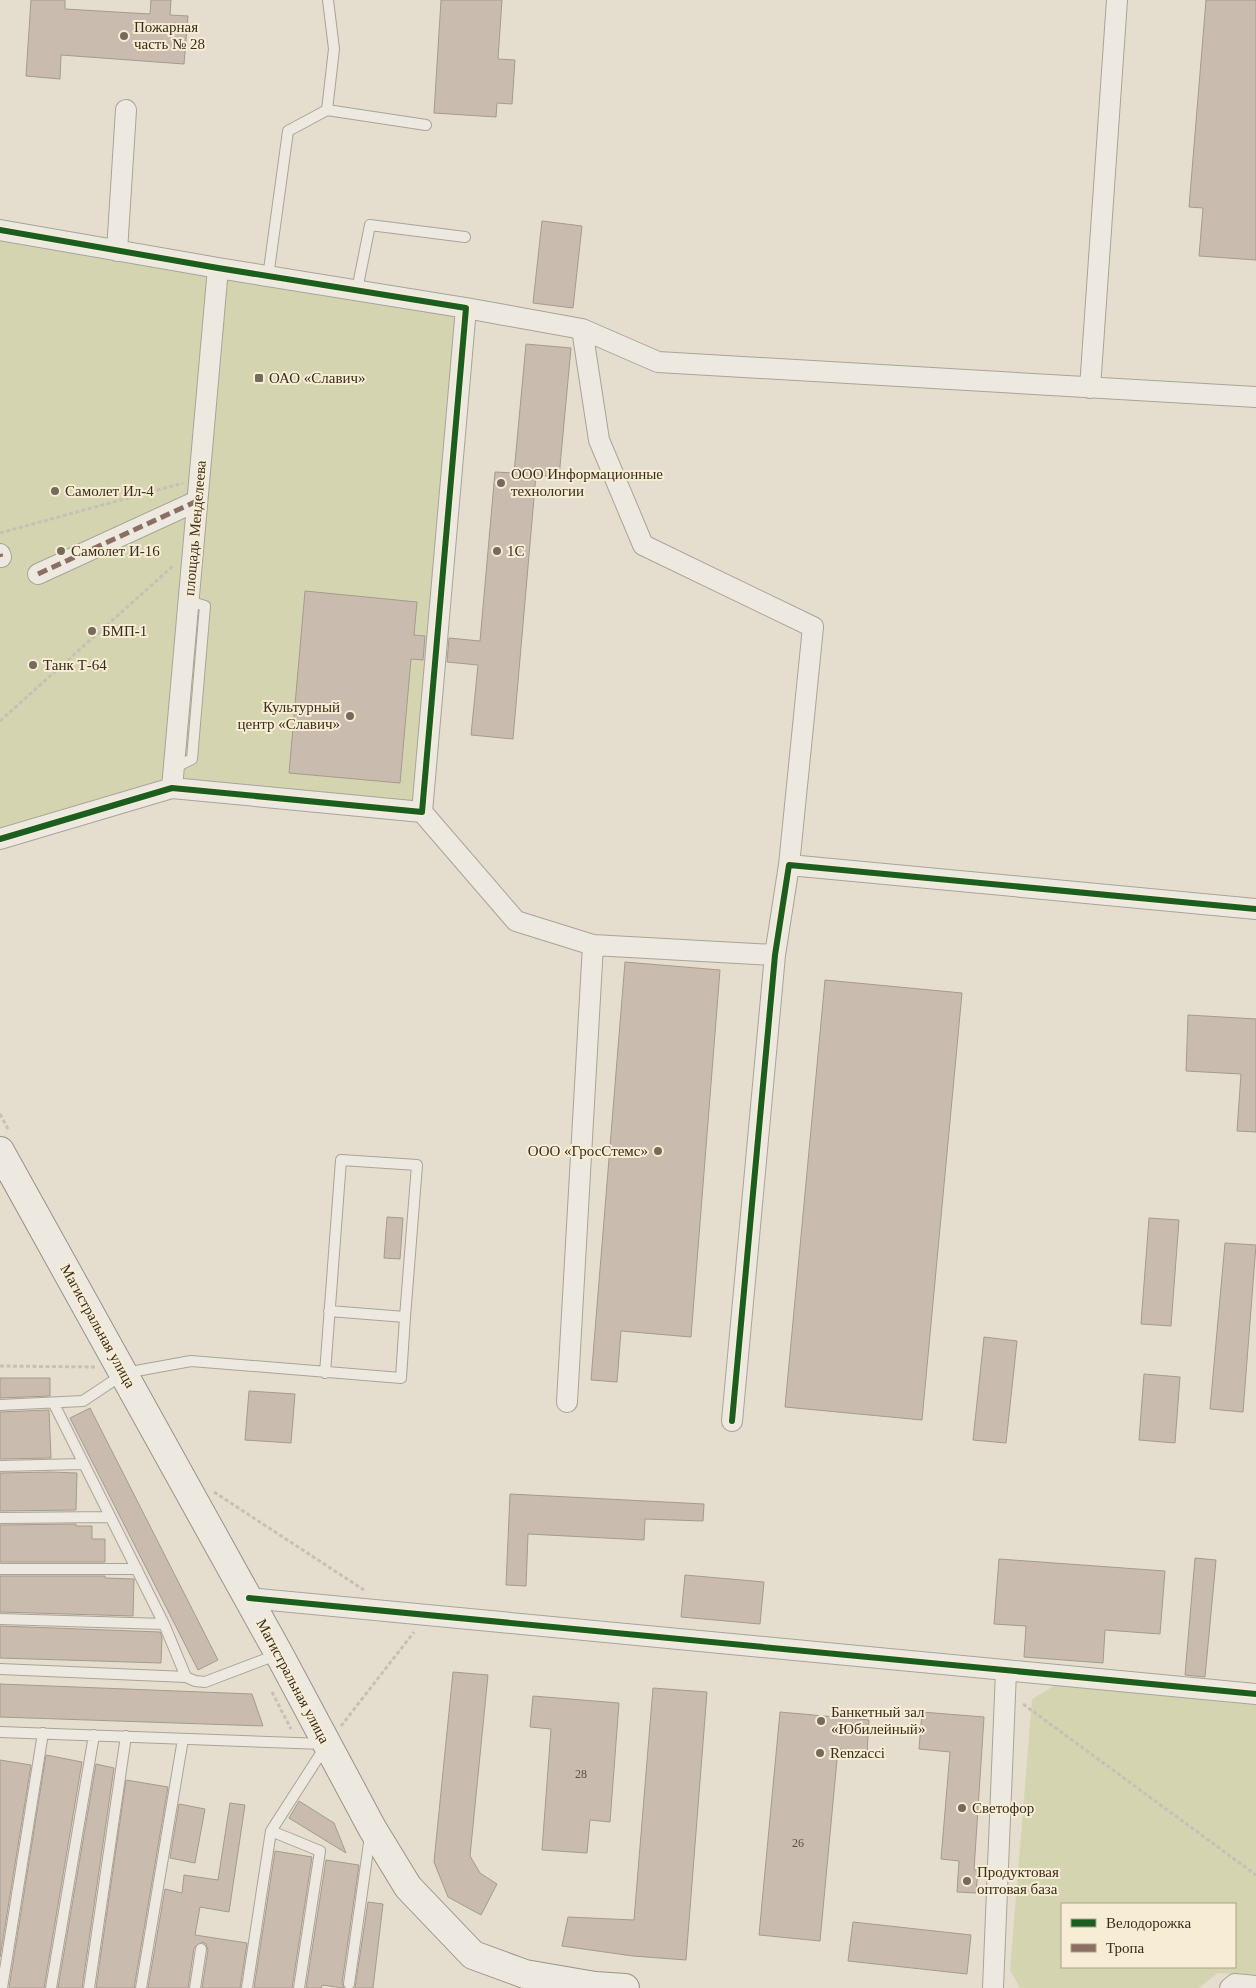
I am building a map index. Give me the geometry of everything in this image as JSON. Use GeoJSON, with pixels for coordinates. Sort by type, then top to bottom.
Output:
{"type":"FeatureCollection","features":[{"type":"Feature","properties":{"kind":"main road","name":"Магистральная улица"},"geometry":{"type":"LineString","coordinates":[[0,1151],[116,1370],[280,1654],[372,1828],[408,1887],[473,1954],[525,1974],[595,1986],[625,1988]]}},
{"type":"Feature","properties":{"kind":"street"},"geometry":{"type":"LineString","coordinates":[[1090,388],[1117,0]]}},
{"type":"Feature","properties":{"kind":"street"},"geometry":{"type":"LineString","coordinates":[[126,110],[129,256]]}},
{"type":"Feature","properties":{"kind":"street"},"geometry":{"type":"LineString","coordinates":[[0,230],[129,256],[357,290],[582,329],[658,362],[1256,397]]}},
{"type":"Feature","properties":{"kind":"street","name":"площадь Менделеева"},"geometry":{"type":"LineString","coordinates":[[172,788],[200,478],[198,444],[218,268]]}},
{"type":"Feature","properties":{"kind":"street"},"geometry":{"type":"LineString","coordinates":[[422,812],[466,308]]}},
{"type":"Feature","properties":{"kind":"street"},"geometry":{"type":"LineString","coordinates":[[582,329],[599,440],[644,545],[814,628],[790,865],[775,955],[732,1421]]}},
{"type":"Feature","properties":{"kind":"street"},"geometry":{"type":"LineString","coordinates":[[38,574],[198,501]]}},
{"type":"Feature","properties":{"kind":"street"},"geometry":{"type":"LineString","coordinates":[[0,840],[172,788],[422,812],[516,921],[593,944],[775,955]]}},
{"type":"Feature","properties":{"kind":"street"},"geometry":{"type":"LineString","coordinates":[[790,865],[1256,909]]}},
{"type":"Feature","properties":{"kind":"street"},"geometry":{"type":"LineString","coordinates":[[567,1402],[593,944]]}},
{"type":"Feature","properties":{"kind":"street"},"geometry":{"type":"LineString","coordinates":[[248,1598],[1256,1694]]}},
{"type":"Feature","properties":{"kind":"street"},"geometry":{"type":"LineString","coordinates":[[992,1988],[1006,1671]]}},
{"type":"Feature","properties":{"kind":"street"},"geometry":{"type":"LineString","coordinates":[[1230,1988],[1235,1984],[1256,1986]]}},
{"type":"Feature","properties":{"kind":"lane"},"geometry":{"type":"LineString","coordinates":[[327,110],[334,49],[328,0]]}},
{"type":"Feature","properties":{"kind":"lane"},"geometry":{"type":"LineString","coordinates":[[268,277],[288,131],[327,110],[426,125]]}},
{"type":"Feature","properties":{"kind":"lane"},"geometry":{"type":"LineString","coordinates":[[357,290],[370,225],[465,237]]}},
{"type":"Feature","properties":{"kind":"lane"},"geometry":{"type":"LineString","coordinates":[[0,1404],[54,1404],[83,1401],[116,1370],[190,1361],[325,1372],[401,1378],[417,1165],[341,1160],[325,1372]]}},
{"type":"Feature","properties":{"kind":"lane"},"geometry":{"type":"LineString","coordinates":[[329,1311],[405,1317]]}},
{"type":"Feature","properties":{"kind":"lane"},"geometry":{"type":"LineString","coordinates":[[54,1404],[164,1624],[186,1678]]}},
{"type":"Feature","properties":{"kind":"lane"},"geometry":{"type":"LineString","coordinates":[[0,1466],[84,1464]]}},
{"type":"Feature","properties":{"kind":"lane"},"geometry":{"type":"LineString","coordinates":[[0,1518],[110,1517]]}},
{"type":"Feature","properties":{"kind":"lane"},"geometry":{"type":"LineString","coordinates":[[0,1569],[137,1569]]}},
{"type":"Feature","properties":{"kind":"lane"},"geometry":{"type":"LineString","coordinates":[[0,1619],[164,1624]]}},
{"type":"Feature","properties":{"kind":"lane"},"geometry":{"type":"LineString","coordinates":[[0,1669],[186,1678],[205,1682],[280,1654]]}},
{"type":"Feature","properties":{"kind":"lane"},"geometry":{"type":"LineString","coordinates":[[0,1732],[327,1744]]}},
{"type":"Feature","properties":{"kind":"lane"},"geometry":{"type":"LineString","coordinates":[[2,1988],[43,1733]]}},
{"type":"Feature","properties":{"kind":"lane"},"geometry":{"type":"LineString","coordinates":[[50,1988],[94,1735]]}},
{"type":"Feature","properties":{"kind":"lane"},"geometry":{"type":"LineString","coordinates":[[89,1988],[126,1736]]}},
{"type":"Feature","properties":{"kind":"lane"},"geometry":{"type":"LineString","coordinates":[[141,1988],[183,1738]]}},
{"type":"Feature","properties":{"kind":"lane"},"geometry":{"type":"LineString","coordinates":[[246,1988],[271,1832],[327,1744]]}},
{"type":"Feature","properties":{"kind":"lane"},"geometry":{"type":"LineString","coordinates":[[349,1984],[372,1828]]}},
{"type":"Feature","properties":{"kind":"lane"},"geometry":{"type":"LineString","coordinates":[[271,1832],[320,1851],[299,1988]]}},
{"type":"Feature","properties":{"kind":"lane"},"geometry":{"type":"LineString","coordinates":[[195,1988],[201,1949]]}},
{"type":"Feature","properties":{"kind":"path"},"geometry":{"type":"LineString","coordinates":[[0,533],[200,478]]}},
{"type":"Feature","properties":{"kind":"path"},"geometry":{"type":"LineString","coordinates":[[0,721],[194,548]]}},
{"type":"Feature","properties":{"kind":"path"},"geometry":{"type":"LineString","coordinates":[[0,1366],[116,1370]]}},
{"type":"Feature","properties":{"kind":"path"},"geometry":{"type":"LineString","coordinates":[[208,1488],[365,1590]]}},
{"type":"Feature","properties":{"kind":"path"},"geometry":{"type":"LineString","coordinates":[[327,1744],[427,1615]]}},
{"type":"Feature","properties":{"kind":"path"},"geometry":{"type":"LineString","coordinates":[[1005,1691],[1256,1875]]}},
{"type":"Feature","properties":{"kind":"green space"},"geometry":{"type":"Polygon","coordinates":[[[0,234],[466,308],[422,812],[172,788],[0,839],[0,234]]]}},
{"type":"Feature","properties":{"kind":"green space"},"geometry":{"type":"Polygon","coordinates":[[[1055,1685],[1256,1705],[1256,1976],[1218,1973],[1199,1988],[1020,1988],[1010,1970],[1032,1699],[1055,1685]]]}},
{"type":"Feature","properties":{"kind":"building","name":"Пожарная часть № 28"},"geometry":{"type":"Polygon","coordinates":[[[31,0],[65,0],[65,9],[150,14],[151,0],[171,0],[170,15],[188,16],[184,64],[61,55],[60,79],[26,76],[31,0]]]}},
{"type":"Feature","properties":{"kind":"building"},"geometry":{"type":"Polygon","coordinates":[[[441,0],[502,0],[498,59],[515,60],[512,104],[497,103],[496,117],[434,113],[441,0]]]}},
{"type":"Feature","properties":{"kind":"building"},"geometry":{"type":"Polygon","coordinates":[[[1206,0],[1256,0],[1256,260],[1199,256],[1203,208],[1189,207],[1206,0]]]}},
{"type":"Feature","properties":{"kind":"building"},"geometry":{"type":"Polygon","coordinates":[[[542,221],[582,226],[573,308],[533,303],[542,221]]]}},
{"type":"Feature","properties":{"kind":"building"},"geometry":{"type":"Polygon","coordinates":[[[526,344],[571,348],[559,477],[536,475],[513,739],[471,735],[478,665],[447,662],[449,638],[480,641],[495,472],[514,473],[526,344]]]}},
{"type":"Feature","properties":{"kind":"building","name":"Культурный центр «Славич»"},"geometry":{"type":"Polygon","coordinates":[[[305,591],[417,602],[414,635],[425,636],[423,660],[411,659],[400,783],[289,773],[305,591]]]}},
{"type":"Feature","properties":{"kind":"building","name":"ООО «ГросСтемс»"},"geometry":{"type":"Polygon","coordinates":[[[625,962],[720,970],[691,1337],[621,1331],[617,1382],[591,1380],[625,962]]]}},
{"type":"Feature","properties":{"kind":"building"},"geometry":{"type":"Polygon","coordinates":[[[825,980],[962,993],[922,1420],[785,1407],[825,980]]]}},
{"type":"Feature","properties":{"kind":"building"},"geometry":{"type":"Polygon","coordinates":[[[1188,1015],[1256,1019],[1256,1132],[1237,1131],[1241,1074],[1186,1071],[1188,1015]]]}},
{"type":"Feature","properties":{"kind":"building"},"geometry":{"type":"Polygon","coordinates":[[[387,1217],[403,1218],[400,1259],[384,1258],[387,1217]]]}},
{"type":"Feature","properties":{"kind":"building"},"geometry":{"type":"Polygon","coordinates":[[[1149,1218],[1179,1220],[1171,1326],[1141,1324],[1149,1218]]]}},
{"type":"Feature","properties":{"kind":"building"},"geometry":{"type":"Polygon","coordinates":[[[1225,1243],[1256,1245],[1243,1412],[1210,1409],[1225,1243]]]}},
{"type":"Feature","properties":{"kind":"building"},"geometry":{"type":"Polygon","coordinates":[[[984,1337],[1017,1341],[1006,1443],[973,1440],[984,1337]]]}},
{"type":"Feature","properties":{"kind":"building"},"geometry":{"type":"Polygon","coordinates":[[[1144,1374],[1180,1377],[1175,1443],[1139,1440],[1144,1374]]]}},
{"type":"Feature","properties":{"kind":"building"},"geometry":{"type":"Polygon","coordinates":[[[0,1378],[50,1378],[50,1396],[0,1398],[0,1378]]]}},
{"type":"Feature","properties":{"kind":"building"},"geometry":{"type":"Polygon","coordinates":[[[249,1391],[295,1394],[291,1443],[245,1440],[249,1391]]]}},
{"type":"Feature","properties":{"kind":"building"},"geometry":{"type":"Polygon","coordinates":[[[90,1408],[218,1660],[198,1670],[70,1418],[90,1408]]]}},
{"type":"Feature","properties":{"kind":"building"},"geometry":{"type":"Polygon","coordinates":[[[49,1410],[51,1458],[0,1459],[0,1412],[49,1410]]]}},
{"type":"Feature","properties":{"kind":"building"},"geometry":{"type":"Polygon","coordinates":[[[0,1473],[77,1473],[76,1510],[0,1511],[0,1473]]]}},
{"type":"Feature","properties":{"kind":"building"},"geometry":{"type":"Polygon","coordinates":[[[510,1494],[704,1504],[703,1521],[645,1519],[644,1540],[528,1534],[526,1586],[506,1585],[510,1494]]]}},
{"type":"Feature","properties":{"kind":"building"},"geometry":{"type":"Polygon","coordinates":[[[76,1524],[76,1526],[92,1526],[92,1539],[105,1539],[105,1562],[0,1562],[0,1525],[76,1524]]]}},
{"type":"Feature","properties":{"kind":"building"},"geometry":{"type":"Polygon","coordinates":[[[1195,1558],[1216,1560],[1205,1677],[1185,1675],[1195,1558]]]}},
{"type":"Feature","properties":{"kind":"building"},"geometry":{"type":"Polygon","coordinates":[[[999,1559],[1165,1571],[1160,1634],[1105,1630],[1103,1663],[1024,1657],[1026,1626],[994,1624],[999,1559]]]}},
{"type":"Feature","properties":{"kind":"building"},"geometry":{"type":"Polygon","coordinates":[[[685,1575],[764,1582],[760,1624],[681,1617],[685,1575]]]}},
{"type":"Feature","properties":{"kind":"building"},"geometry":{"type":"Polygon","coordinates":[[[0,1576],[105,1576],[105,1578],[134,1579],[133,1616],[0,1612],[0,1576]]]}},
{"type":"Feature","properties":{"kind":"building"},"geometry":{"type":"Polygon","coordinates":[[[0,1626],[160,1632],[162,1637],[161,1663],[0,1658],[0,1626]]]}},
{"type":"Feature","properties":{"kind":"building"},"geometry":{"type":"Polygon","coordinates":[[[453,1672],[488,1675],[470,1856],[480,1873],[497,1884],[481,1915],[448,1897],[434,1862],[453,1672]]]}},
{"type":"Feature","properties":{"kind":"building"},"geometry":{"type":"Polygon","coordinates":[[[0,1684],[252,1694],[263,1726],[0,1717],[0,1684]]]}},
{"type":"Feature","properties":{"kind":"building"},"geometry":{"type":"Polygon","coordinates":[[[653,1688],[707,1692],[686,1960],[633,1956],[562,1946],[568,1917],[634,1920],[653,1688]]]}},
{"type":"Feature","properties":{"kind":"building"},"geometry":{"type":"Polygon","coordinates":[[[533,1696],[619,1703],[610,1822],[590,1820],[587,1853],[542,1850],[551,1729],[530,1727],[533,1696]]]}},
{"type":"Feature","properties":{"kind":"building"},"geometry":{"type":"Polygon","coordinates":[[[780,1712],[869,1720],[867,1752],[838,1749],[820,1941],[759,1935],[780,1712]]]}},
{"type":"Feature","properties":{"kind":"building"},"geometry":{"type":"Polygon","coordinates":[[[922,1712],[984,1717],[974,1870],[978,1870],[976,1893],[957,1892],[959,1861],[941,1859],[950,1752],[919,1749],[922,1712]]]}},
{"type":"Feature","properties":{"kind":"building"},"geometry":{"type":"Polygon","coordinates":[[[46,1755],[82,1762],[44,1988],[9,1988],[46,1755]]]}},
{"type":"Feature","properties":{"kind":"building"},"geometry":{"type":"Polygon","coordinates":[[[0,1760],[31,1765],[0,1957],[0,1760]]]}},
{"type":"Feature","properties":{"kind":"building"},"geometry":{"type":"Polygon","coordinates":[[[96,1764],[114,1768],[82,1988],[58,1988],[96,1764]]]}},
{"type":"Feature","properties":{"kind":"building"},"geometry":{"type":"Polygon","coordinates":[[[126,1780],[168,1787],[134,1988],[96,1988],[126,1780]]]}},
{"type":"Feature","properties":{"kind":"building"},"geometry":{"type":"Polygon","coordinates":[[[299,1801],[334,1823],[346,1853],[289,1818],[299,1801]]]}},
{"type":"Feature","properties":{"kind":"building"},"geometry":{"type":"Polygon","coordinates":[[[230,1803],[245,1805],[229,1912],[200,1907],[195,1935],[247,1943],[240,1988],[202,1988],[208,1950],[206,1944],[202,1942],[194,1948],[188,1988],[148,1988],[165,1889],[182,1893],[184,1875],[218,1880],[230,1803]]]}},
{"type":"Feature","properties":{"kind":"building"},"geometry":{"type":"Polygon","coordinates":[[[179,1804],[205,1809],[195,1863],[170,1858],[179,1804]]]}},
{"type":"Feature","properties":{"kind":"building"},"geometry":{"type":"Polygon","coordinates":[[[275,1851],[312,1857],[292,1988],[254,1988],[275,1851]]]}},
{"type":"Feature","properties":{"kind":"building"},"geometry":{"type":"Polygon","coordinates":[[[326,1860],[359,1865],[342,1983],[344,1988],[322,1985],[321,1988],[306,1988],[326,1860]]]}},
{"type":"Feature","properties":{"kind":"building"},"geometry":{"type":"Polygon","coordinates":[[[368,1902],[383,1904],[373,1988],[355,1988],[368,1902]]]}},
{"type":"Feature","properties":{"kind":"building"},"geometry":{"type":"Polygon","coordinates":[[[853,1922],[971,1935],[967,1974],[848,1961],[853,1922]]]}},
{"type":"Feature","properties":{"kind":"marked path"},"geometry":{"type":"LineString","coordinates":[[38,574],[197,501]]}},
{"type":"Feature","properties":{"kind":"cycle path"},"geometry":{"type":"LineString","coordinates":[[0,230],[466,308],[422,812],[172,788],[0,839]]}},
{"type":"Feature","properties":{"kind":"cycle path"},"geometry":{"type":"LineString","coordinates":[[732,1421],[775,955],[789,865],[1256,909]]}},
{"type":"Feature","properties":{"kind":"cycle path"},"geometry":{"type":"LineString","coordinates":[[249,1598],[1256,1694]]}},
{"type":"Feature","properties":{"kind":"place","name":"Пожарная часть № 28"},"geometry":{"type":"Point","coordinates":[124,36]}},
{"type":"Feature","properties":{"kind":"place","name":"ОАО «Славич»"},"geometry":{"type":"Point","coordinates":[259,378]}},
{"type":"Feature","properties":{"kind":"place","name":"ООО Информационные технологии"},"geometry":{"type":"Point","coordinates":[501,483]}},
{"type":"Feature","properties":{"kind":"place","name":"Самолет Ил-4"},"geometry":{"type":"Point","coordinates":[55,491]}},
{"type":"Feature","properties":{"kind":"place","name":"Самолет И-16"},"geometry":{"type":"Point","coordinates":[61,551]}},
{"type":"Feature","properties":{"kind":"place","name":"1С"},"geometry":{"type":"Point","coordinates":[497,551]}},
{"type":"Feature","properties":{"kind":"place","name":"БМП-1"},"geometry":{"type":"Point","coordinates":[92,631]}},
{"type":"Feature","properties":{"kind":"place","name":"Танк Т-64"},"geometry":{"type":"Point","coordinates":[33,665]}},
{"type":"Feature","properties":{"kind":"place","name":"Культурный центр «Славич»"},"geometry":{"type":"Point","coordinates":[350,716]}},
{"type":"Feature","properties":{"kind":"place","name":"ООО «ГросСтемс»"},"geometry":{"type":"Point","coordinates":[658,1151]}},
{"type":"Feature","properties":{"kind":"place","name":"Банкетный зал «Юбилейный»"},"geometry":{"type":"Point","coordinates":[821,1721]}},
{"type":"Feature","properties":{"kind":"place","name":"Renzacci"},"geometry":{"type":"Point","coordinates":[820,1753]}},
{"type":"Feature","properties":{"kind":"place","name":"Светофор"},"geometry":{"type":"Point","coordinates":[962,1808]}},
{"type":"Feature","properties":{"kind":"place","name":"Продуктовая оптовая база"},"geometry":{"type":"Point","coordinates":[967,1881]}}]}
